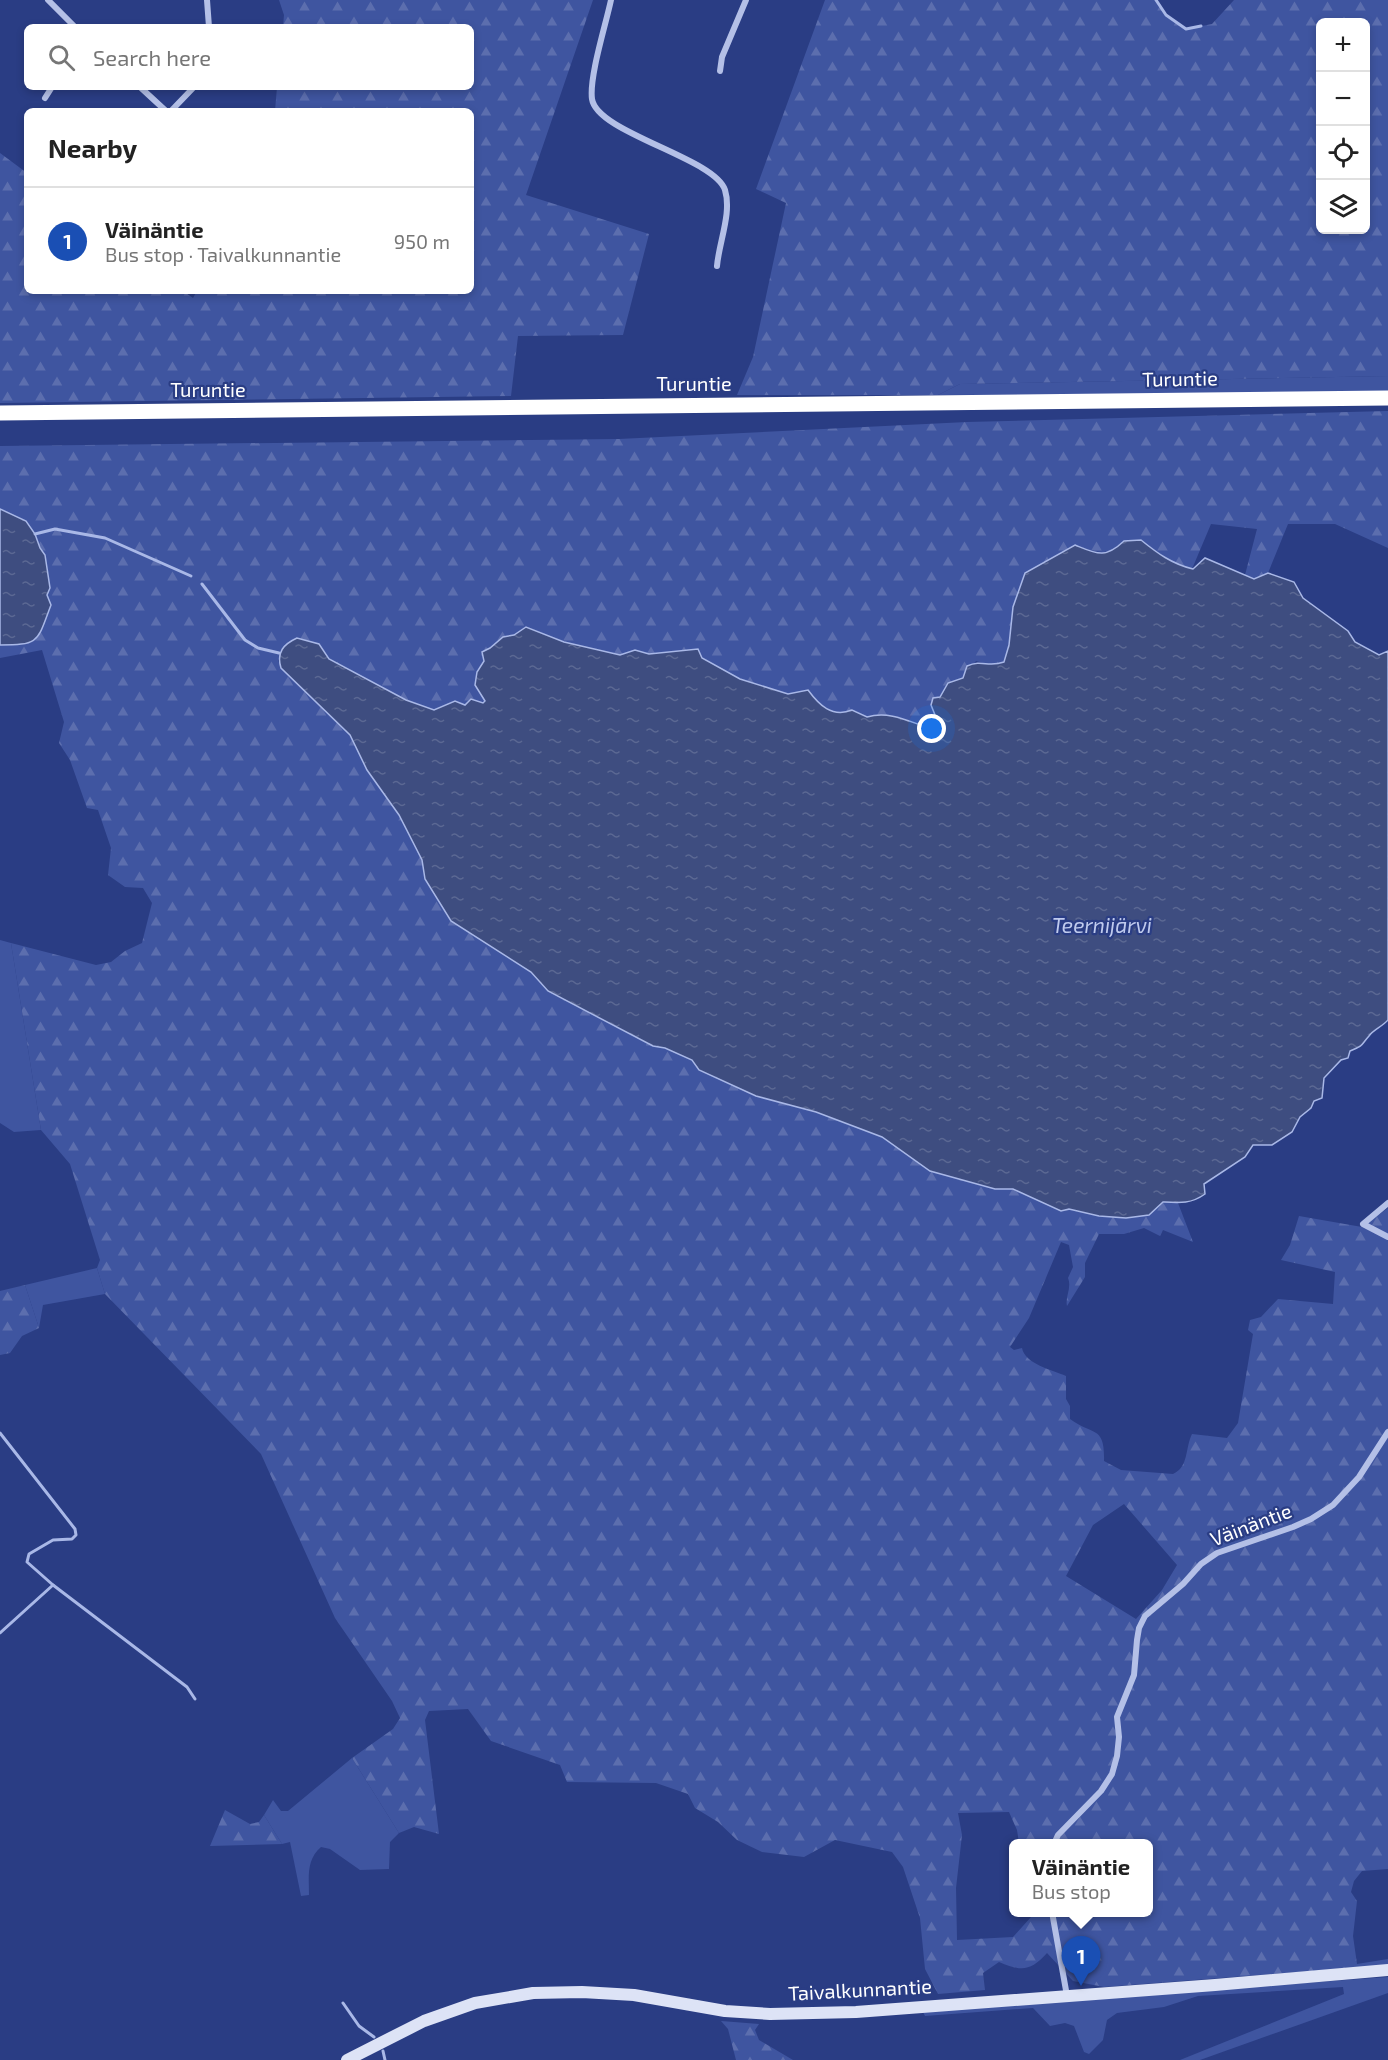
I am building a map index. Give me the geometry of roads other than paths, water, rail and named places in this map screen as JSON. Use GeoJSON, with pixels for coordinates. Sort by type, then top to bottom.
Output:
{"type":"FeatureCollection","features":[{"type":"Feature","properties":{"kind":"highway","name":"Turuntie"},"geometry":{"type":"LineString","coordinates":[[0,413],[1388,398]]}},
{"type":"Feature","properties":{"kind":"street"},"geometry":{"type":"LineString","coordinates":[[48,0],[72,24]]}},
{"type":"Feature","properties":{"kind":"street"},"geometry":{"type":"LineString","coordinates":[[207,0],[209,24]]}},
{"type":"Feature","properties":{"kind":"street"},"geometry":{"type":"LineString","coordinates":[[611,0],[594,73],[592,101],[601,113],[616,125],[696,165],[720,181],[728,200],[717,266]]}},
{"type":"Feature","properties":{"kind":"street"},"geometry":{"type":"LineString","coordinates":[[720,71],[722,57],[747,0]]}},
{"type":"Feature","properties":{"kind":"street"},"geometry":{"type":"LineString","coordinates":[[45,98],[50,90]]}},
{"type":"Feature","properties":{"kind":"street"},"geometry":{"type":"LineString","coordinates":[[143,90],[163,108]]}},
{"type":"Feature","properties":{"kind":"street"},"geometry":{"type":"LineString","coordinates":[[174,108],[191,90]]}},
{"type":"Feature","properties":{"kind":"street"},"geometry":{"type":"LineString","coordinates":[[1388,1203],[1363,1224],[1388,1238]]}},
{"type":"Feature","properties":{"kind":"street","name":"Väinäntie"},"geometry":{"type":"LineString","coordinates":[[1056,1839],[1101,1791],[1112,1774],[1119,1737],[1117,1717],[1134,1675],[1139,1628],[1145,1616],[1183,1584],[1201,1564],[1217,1553],[1293,1527],[1333,1505],[1359,1477],[1388,1432]]}},
{"type":"Feature","properties":{"kind":"street"},"geometry":{"type":"LineString","coordinates":[[1053,1917],[1067,1996]]}},
{"type":"Feature","properties":{"kind":"street","name":"Taivalkunnantie"},"geometry":{"type":"LineString","coordinates":[[347,2060],[424,2021],[475,2003],[533,1993],[582,1992],[634,1995],[725,2011],[770,2014],[855,2012],[1388,1970]]}},
{"type":"Feature","properties":{"kind":"water"},"geometry":{"type":"Polygon","coordinates":[[[0,509],[26,521],[45,555],[50,588],[47,595],[51,605],[40,633],[30,642],[23,644],[0,645],[0,509]]]}},
{"type":"Feature","properties":{"kind":"water","name":"Teernijärvi"},"geometry":{"type":"Polygon","coordinates":[[[1141,540],[1165,558],[1193,569],[1205,558],[1254,579],[1268,573],[1294,582],[1303,598],[1348,631],[1355,642],[1379,655],[1388,651],[1388,1020],[1360,1046],[1350,1051],[1348,1058],[1341,1060],[1324,1078],[1322,1098],[1314,1101],[1311,1108],[1300,1117],[1292,1132],[1272,1145],[1253,1145],[1245,1157],[1204,1184],[1205,1194],[1195,1200],[1163,1202],[1149,1215],[1126,1218],[1099,1216],[1069,1209],[1061,1211],[1013,1189],[995,1189],[930,1171],[882,1137],[816,1112],[756,1096],[699,1070],[692,1060],[665,1048],[653,1046],[548,991],[531,972],[451,921],[425,879],[422,860],[399,815],[367,770],[350,735],[281,668],[280,662],[282,649],[297,638],[319,644],[329,659],[406,700],[434,710],[455,701],[465,705],[471,699],[483,703],[485,701],[475,685],[477,672],[484,661],[482,652],[503,637],[514,635],[526,627],[564,642],[620,655],[635,650],[649,654],[698,649],[702,658],[740,679],[788,694],[808,690],[821,705],[832,711],[852,710],[867,717],[890,716],[926,727],[935,715],[931,705],[933,698],[940,697],[948,683],[963,678],[967,666],[977,663],[1004,662],[1009,645],[1013,607],[1025,573],[1075,545],[1089,551],[1106,553],[1124,541],[1141,540]]]}},
{"type":"Feature","properties":{"kind":"waterway"},"geometry":{"type":"LineString","coordinates":[[1156,0],[1166,15],[1186,29],[1201,26]]}},
{"type":"Feature","properties":{"kind":"waterway"},"geometry":{"type":"LineString","coordinates":[[35,534],[55,529],[105,538],[191,576]]}},
{"type":"Feature","properties":{"kind":"waterway"},"geometry":{"type":"LineString","coordinates":[[202,584],[245,640],[258,648],[279,653]]}},
{"type":"Feature","properties":{"kind":"waterway"},"geometry":{"type":"LineString","coordinates":[[0,1433],[75,1529],[76,1535],[72,1539],[53,1540],[29,1554],[27,1562],[53,1585],[187,1687],[195,1699]]}},
{"type":"Feature","properties":{"kind":"waterway"},"geometry":{"type":"LineString","coordinates":[[0,1633],[53,1585]]}},
{"type":"Feature","properties":{"kind":"waterway"},"geometry":{"type":"LineString","coordinates":[[343,2003],[359,2026],[374,2037]]}},
{"type":"Feature","properties":{"kind":"waterway"},"geometry":{"type":"LineString","coordinates":[[383,2051],[385,2060]]}},
{"type":"Feature","properties":{"kind":"place","name":"Väinäntie"},"geometry":{"type":"Point","coordinates":[1081,1986]}}]}
